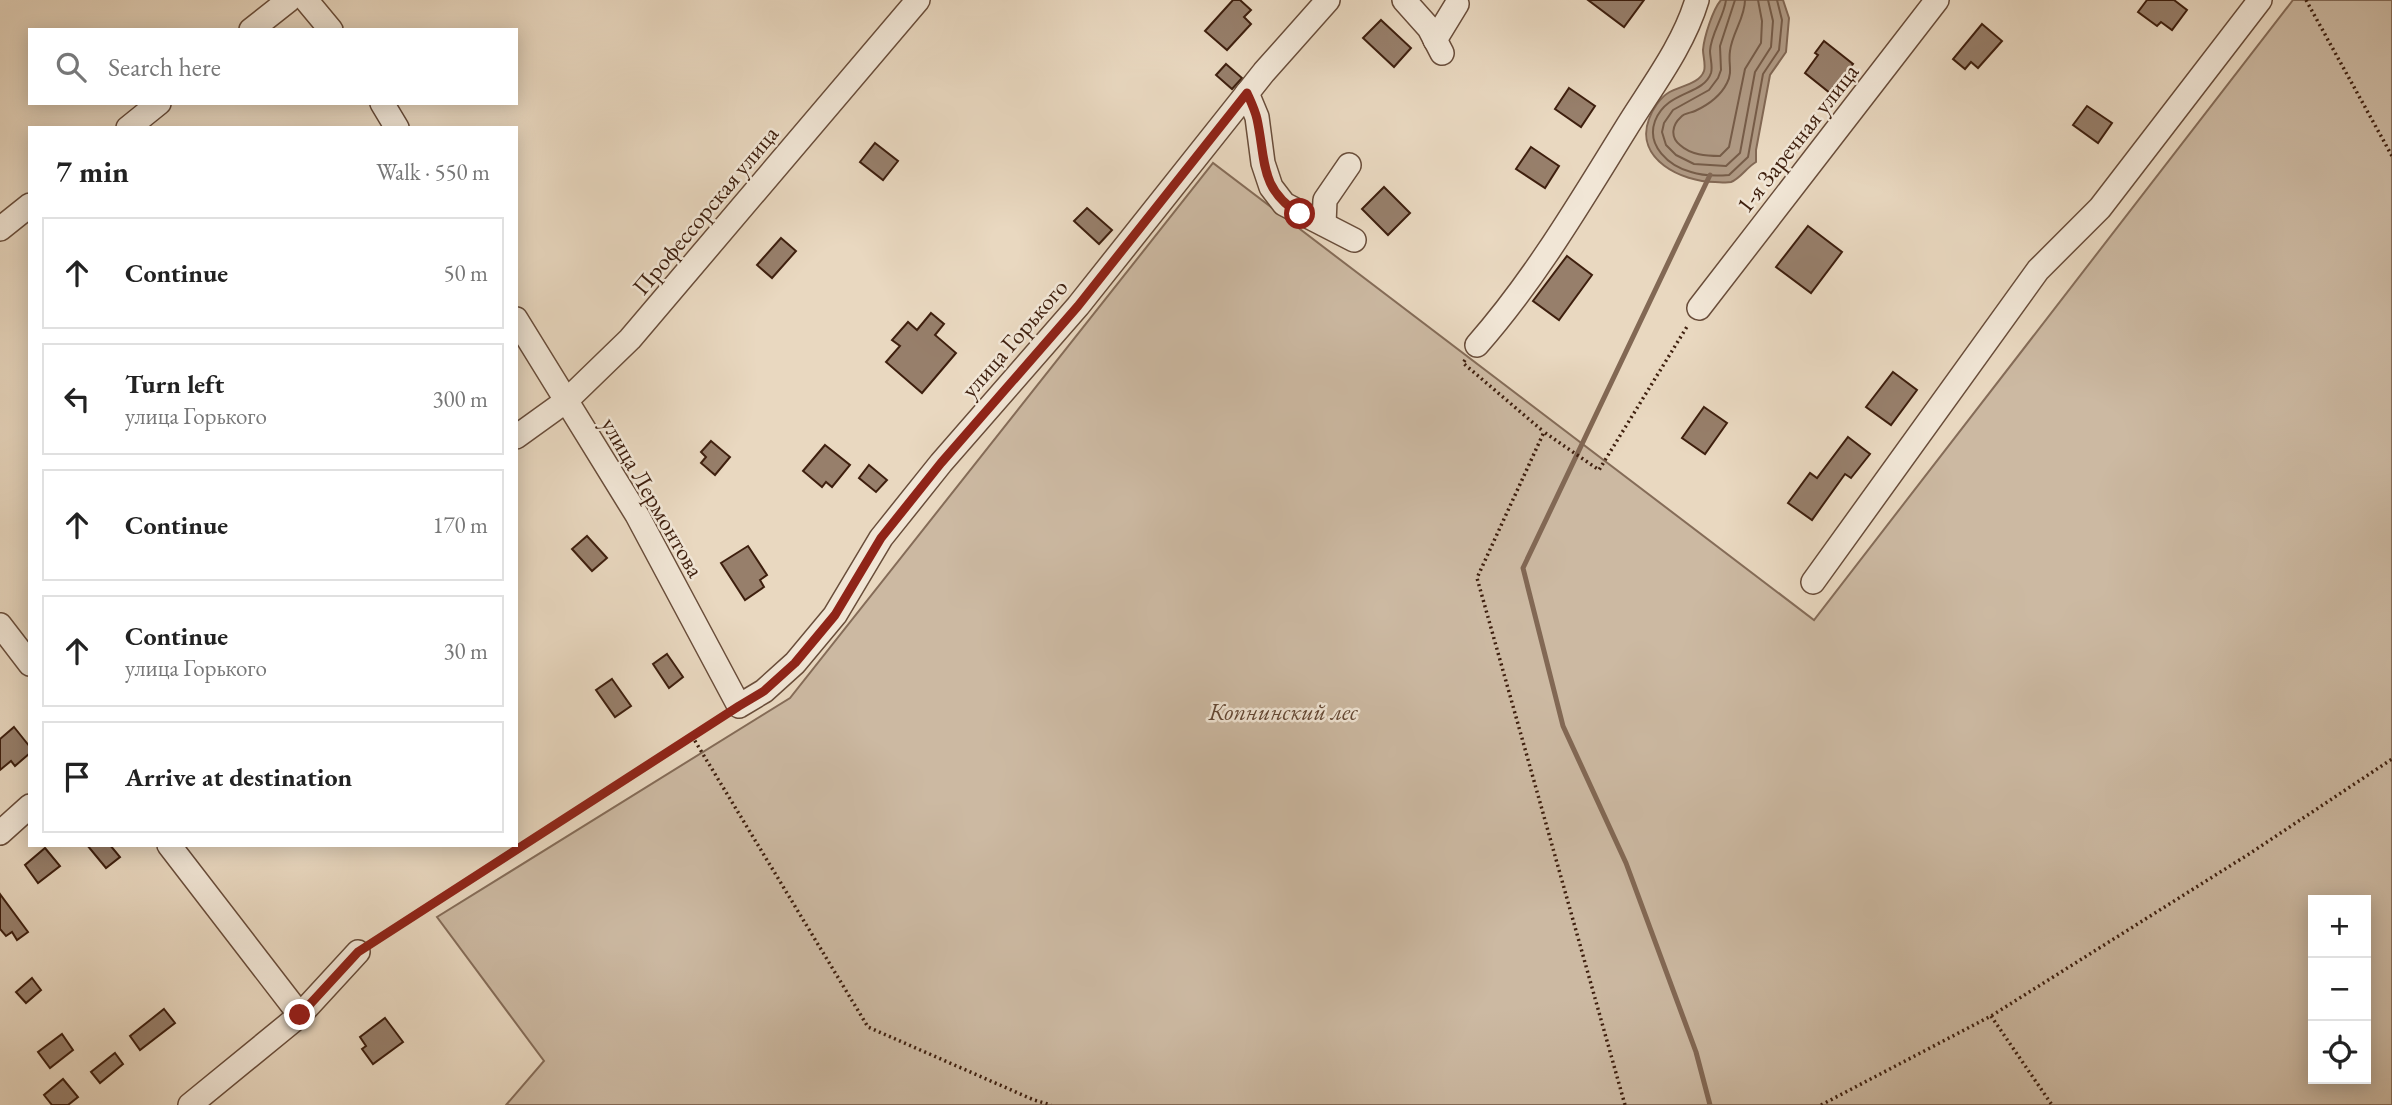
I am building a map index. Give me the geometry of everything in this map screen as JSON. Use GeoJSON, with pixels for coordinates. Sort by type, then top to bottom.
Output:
{"type":"FeatureCollection","features":[{"type":"Feature","properties":{"kind":"street"},"geometry":{"type":"LineString","coordinates":[[254,28],[289,0]]}},
{"type":"Feature","properties":{"kind":"street"},"geometry":{"type":"LineString","coordinates":[[306,0],[329,28]]}},
{"type":"Feature","properties":{"kind":"street","name":"Профессорская улица"},"geometry":{"type":"LineString","coordinates":[[518,436],[566,401],[630,340],[918,0]]}},
{"type":"Feature","properties":{"kind":"street","name":"улица Горького"},"geometry":{"type":"LineString","coordinates":[[739,706],[764,691],[795,663],[835,615],[881,538],[941,463],[1078,306],[1247,93],[1328,0]]}},
{"type":"Feature","properties":{"kind":"street"},"geometry":{"type":"LineString","coordinates":[[1404,0],[1429,28],[1439,47],[1457,4]]}},
{"type":"Feature","properties":{"kind":"street","name":"1-я Заречная улица"},"geometry":{"type":"LineString","coordinates":[[1699,308],[1937,0]]}},
{"type":"Feature","properties":{"kind":"street"},"geometry":{"type":"LineString","coordinates":[[1813,582],[2038,270],[2100,208],[2260,0]]}},
{"type":"Feature","properties":{"kind":"street"},"geometry":{"type":"LineString","coordinates":[[1477,345],[1501,318],[1552,247],[1677,46],[1696,1]]}},
{"type":"Feature","properties":{"kind":"street"},"geometry":{"type":"LineString","coordinates":[[1247,93],[1257,117],[1263,163],[1271,187],[1284,204],[1354,240]]}},
{"type":"Feature","properties":{"kind":"street"},"geometry":{"type":"LineString","coordinates":[[130,126],[157,105]]}},
{"type":"Feature","properties":{"kind":"street"},"geometry":{"type":"LineString","coordinates":[[383,105],[396,126]]}},
{"type":"Feature","properties":{"kind":"street"},"geometry":{"type":"LineString","coordinates":[[1324,224],[1325,200],[1349,165]]}},
{"type":"Feature","properties":{"kind":"street"},"geometry":{"type":"LineString","coordinates":[[0,229],[28,207]]}},
{"type":"Feature","properties":{"kind":"street","name":"улица Лермонтова"},"geometry":{"type":"LineString","coordinates":[[518,322],[637,515],[739,706]]}},
{"type":"Feature","properties":{"kind":"street"},"geometry":{"type":"LineString","coordinates":[[0,625],[28,661]]}},
{"type":"Feature","properties":{"kind":"street"},"geometry":{"type":"LineString","coordinates":[[0,833],[28,808]]}},
{"type":"Feature","properties":{"kind":"street"},"geometry":{"type":"LineString","coordinates":[[171,847],[300,1015]]}},
{"type":"Feature","properties":{"kind":"street"},"geometry":{"type":"LineString","coordinates":[[190,1105],[300,1015],[358,952]]}},
{"type":"Feature","properties":{"kind":"path"},"geometry":{"type":"LineString","coordinates":[[2306,0],[2392,156]]}},
{"type":"Feature","properties":{"kind":"path"},"geometry":{"type":"LineString","coordinates":[[1477,345],[1463,363],[1544,432],[1599,470],[1699,308]]}},
{"type":"Feature","properties":{"kind":"path"},"geometry":{"type":"LineString","coordinates":[[1544,432],[1477,578],[1625,1105]]}},
{"type":"Feature","properties":{"kind":"path"},"geometry":{"type":"LineString","coordinates":[[358,952],[739,706]]}},
{"type":"Feature","properties":{"kind":"path"},"geometry":{"type":"LineString","coordinates":[[692,736],[869,1027],[1034,1100],[1051,1105]]}},
{"type":"Feature","properties":{"kind":"path"},"geometry":{"type":"LineString","coordinates":[[1821,1105],[1991,1016],[2249,854],[2392,759]]}},
{"type":"Feature","properties":{"kind":"path"},"geometry":{"type":"LineString","coordinates":[[1991,1016],[2052,1105]]}},
{"type":"Feature","properties":{"kind":"green space","name":"Копнинский лес"},"geometry":{"type":"Polygon","coordinates":[[[2293,0],[2392,0],[2392,1105],[506,1105],[544,1061],[437,917],[790,698],[1213,163],[1814,620],[2293,0]]]}},
{"type":"Feature","properties":{"kind":"water"},"geometry":{"type":"Polygon","coordinates":[[[1721,0],[1783,0],[1789,18],[1786,52],[1770,75],[1756,162],[1731,182],[1702,181],[1676,173],[1655,157],[1648,146],[1646,133],[1650,116],[1662,98],[1698,79],[1705,69],[1705,38],[1721,0]]]}},
{"type":"Feature","properties":{"kind":"building"},"geometry":{"type":"Polygon","coordinates":[[[1233,0],[1240,0],[1251,10],[1244,17],[1251,24],[1227,50],[1205,31],[1233,0]]]}},
{"type":"Feature","properties":{"kind":"building"},"geometry":{"type":"Polygon","coordinates":[[[1588,0],[1644,0],[1624,27],[1588,0]]]}},
{"type":"Feature","properties":{"kind":"building"},"geometry":{"type":"Polygon","coordinates":[[[2147,0],[2174,0],[2187,10],[2172,30],[2161,22],[2157,26],[2138,12],[2147,0]]]}},
{"type":"Feature","properties":{"kind":"building"},"geometry":{"type":"Polygon","coordinates":[[[1381,20],[1411,48],[1394,67],[1363,38],[1381,20]]]}},
{"type":"Feature","properties":{"kind":"building"},"geometry":{"type":"Polygon","coordinates":[[[1982,24],[2002,41],[1978,68],[1971,62],[1965,69],[1953,59],[1982,24]]]}},
{"type":"Feature","properties":{"kind":"building"},"geometry":{"type":"Polygon","coordinates":[[[1824,41],[1853,64],[1830,93],[1805,73],[1824,41]]]}},
{"type":"Feature","properties":{"kind":"building"},"geometry":{"type":"Polygon","coordinates":[[[1226,64],[1242,78],[1232,89],[1216,75],[1226,64]]]}},
{"type":"Feature","properties":{"kind":"building"},"geometry":{"type":"Polygon","coordinates":[[[1569,88],[1595,106],[1581,127],[1555,109],[1569,88]]]}},
{"type":"Feature","properties":{"kind":"building"},"geometry":{"type":"Polygon","coordinates":[[[2087,106],[2112,123],[2098,143],[2073,125],[2087,106]]]}},
{"type":"Feature","properties":{"kind":"building"},"geometry":{"type":"Polygon","coordinates":[[[875,143],[898,161],[883,180],[860,162],[875,143]]]}},
{"type":"Feature","properties":{"kind":"building"},"geometry":{"type":"Polygon","coordinates":[[[1531,147],[1559,166],[1545,188],[1516,169],[1531,147]]]}},
{"type":"Feature","properties":{"kind":"building"},"geometry":{"type":"Polygon","coordinates":[[[1384,187],[1410,213],[1388,235],[1362,209],[1384,187]]]}},
{"type":"Feature","properties":{"kind":"building"},"geometry":{"type":"Polygon","coordinates":[[[1087,208],[1112,230],[1099,244],[1074,221],[1087,208]]]}},
{"type":"Feature","properties":{"kind":"building"},"geometry":{"type":"Polygon","coordinates":[[[1808,226],[1842,252],[1811,293],[1776,267],[1808,226]]]}},
{"type":"Feature","properties":{"kind":"building"},"geometry":{"type":"Polygon","coordinates":[[[781,238],[796,251],[772,278],[757,265],[781,238]]]}},
{"type":"Feature","properties":{"kind":"building"},"geometry":{"type":"Polygon","coordinates":[[[1567,256],[1592,275],[1559,320],[1533,301],[1567,256]]]}},
{"type":"Feature","properties":{"kind":"building"},"geometry":{"type":"Polygon","coordinates":[[[931,313],[944,324],[935,335],[956,353],[922,393],[886,362],[900,346],[892,340],[908,322],[917,330],[931,313]]]}},
{"type":"Feature","properties":{"kind":"building"},"geometry":{"type":"Polygon","coordinates":[[[1893,372],[1917,390],[1891,425],[1866,407],[1893,372]]]}},
{"type":"Feature","properties":{"kind":"building"},"geometry":{"type":"Polygon","coordinates":[[[1704,407],[1727,423],[1705,454],[1682,438],[1704,407]]]}},
{"type":"Feature","properties":{"kind":"building"},"geometry":{"type":"Polygon","coordinates":[[[1848,437],[1870,454],[1851,478],[1845,474],[1812,520],[1788,503],[1810,473],[1817,478],[1848,437]]]}},
{"type":"Feature","properties":{"kind":"building"},"geometry":{"type":"Polygon","coordinates":[[[711,441],[730,457],[715,475],[701,463],[706,457],[701,452],[711,441]]]}},
{"type":"Feature","properties":{"kind":"building"},"geometry":{"type":"Polygon","coordinates":[[[825,445],[850,465],[832,487],[826,482],[822,487],[803,471],[825,445]]]}},
{"type":"Feature","properties":{"kind":"building"},"geometry":{"type":"Polygon","coordinates":[[[869,465],[887,480],[876,492],[859,478],[869,465]]]}},
{"type":"Feature","properties":{"kind":"building"},"geometry":{"type":"Polygon","coordinates":[[[587,536],[607,558],[592,571],[572,549],[587,536]]]}},
{"type":"Feature","properties":{"kind":"building"},"geometry":{"type":"Polygon","coordinates":[[[748,546],[767,575],[760,580],[764,587],[745,600],[721,563],[748,546]]]}},
{"type":"Feature","properties":{"kind":"building"},"geometry":{"type":"Polygon","coordinates":[[[667,654],[683,677],[669,688],[653,664],[667,654]]]}},
{"type":"Feature","properties":{"kind":"building"},"geometry":{"type":"Polygon","coordinates":[[[612,679],[631,706],[615,717],[596,690],[612,679]]]}},
{"type":"Feature","properties":{"kind":"building"},"geometry":{"type":"Polygon","coordinates":[[[14,727],[28,744],[28,755],[15,766],[11,761],[0,770],[0,739],[14,727]]]}},
{"type":"Feature","properties":{"kind":"building"},"geometry":{"type":"Polygon","coordinates":[[[89,847],[112,847],[120,857],[106,868],[89,847]]]}},
{"type":"Feature","properties":{"kind":"building"},"geometry":{"type":"Polygon","coordinates":[[[45,848],[60,866],[38,883],[25,865],[45,848]]]}},
{"type":"Feature","properties":{"kind":"building"},"geometry":{"type":"Polygon","coordinates":[[[0,894],[28,932],[17,940],[12,932],[6,936],[0,929],[0,894]]]}},
{"type":"Feature","properties":{"kind":"building"},"geometry":{"type":"Polygon","coordinates":[[[32,978],[41,990],[26,1003],[16,992],[32,978]]]}},
{"type":"Feature","properties":{"kind":"building"},"geometry":{"type":"Polygon","coordinates":[[[164,1009],[175,1023],[140,1050],[130,1036],[164,1009]]]}},
{"type":"Feature","properties":{"kind":"building"},"geometry":{"type":"Polygon","coordinates":[[[385,1018],[403,1042],[373,1064],[362,1049],[366,1046],[360,1037],[385,1018]]]}},
{"type":"Feature","properties":{"kind":"building"},"geometry":{"type":"Polygon","coordinates":[[[62,1034],[73,1050],[50,1068],[38,1052],[62,1034]]]}},
{"type":"Feature","properties":{"kind":"building"},"geometry":{"type":"Polygon","coordinates":[[[115,1053],[123,1064],[100,1083],[91,1072],[115,1053]]]}},
{"type":"Feature","properties":{"kind":"building"},"geometry":{"type":"Polygon","coordinates":[[[63,1079],[78,1097],[68,1105],[52,1105],[44,1095],[63,1079]]]}},
{"type":"Feature","properties":{"kind":"waterway"},"geometry":{"type":"LineString","coordinates":[[1710,175],[1523,568],[1563,726],[1626,863],[1696,1052],[1710,1105]]}},
{"type":"Feature","properties":{"kind":"route"},"geometry":{"type":"LineString","coordinates":[[300,1015],[358,952],[764,691],[795,663],[835,615],[881,538],[941,463],[1078,306],[1247,93],[1257,117],[1263,163],[1271,187],[1284,204],[1300,214]]}}]}
